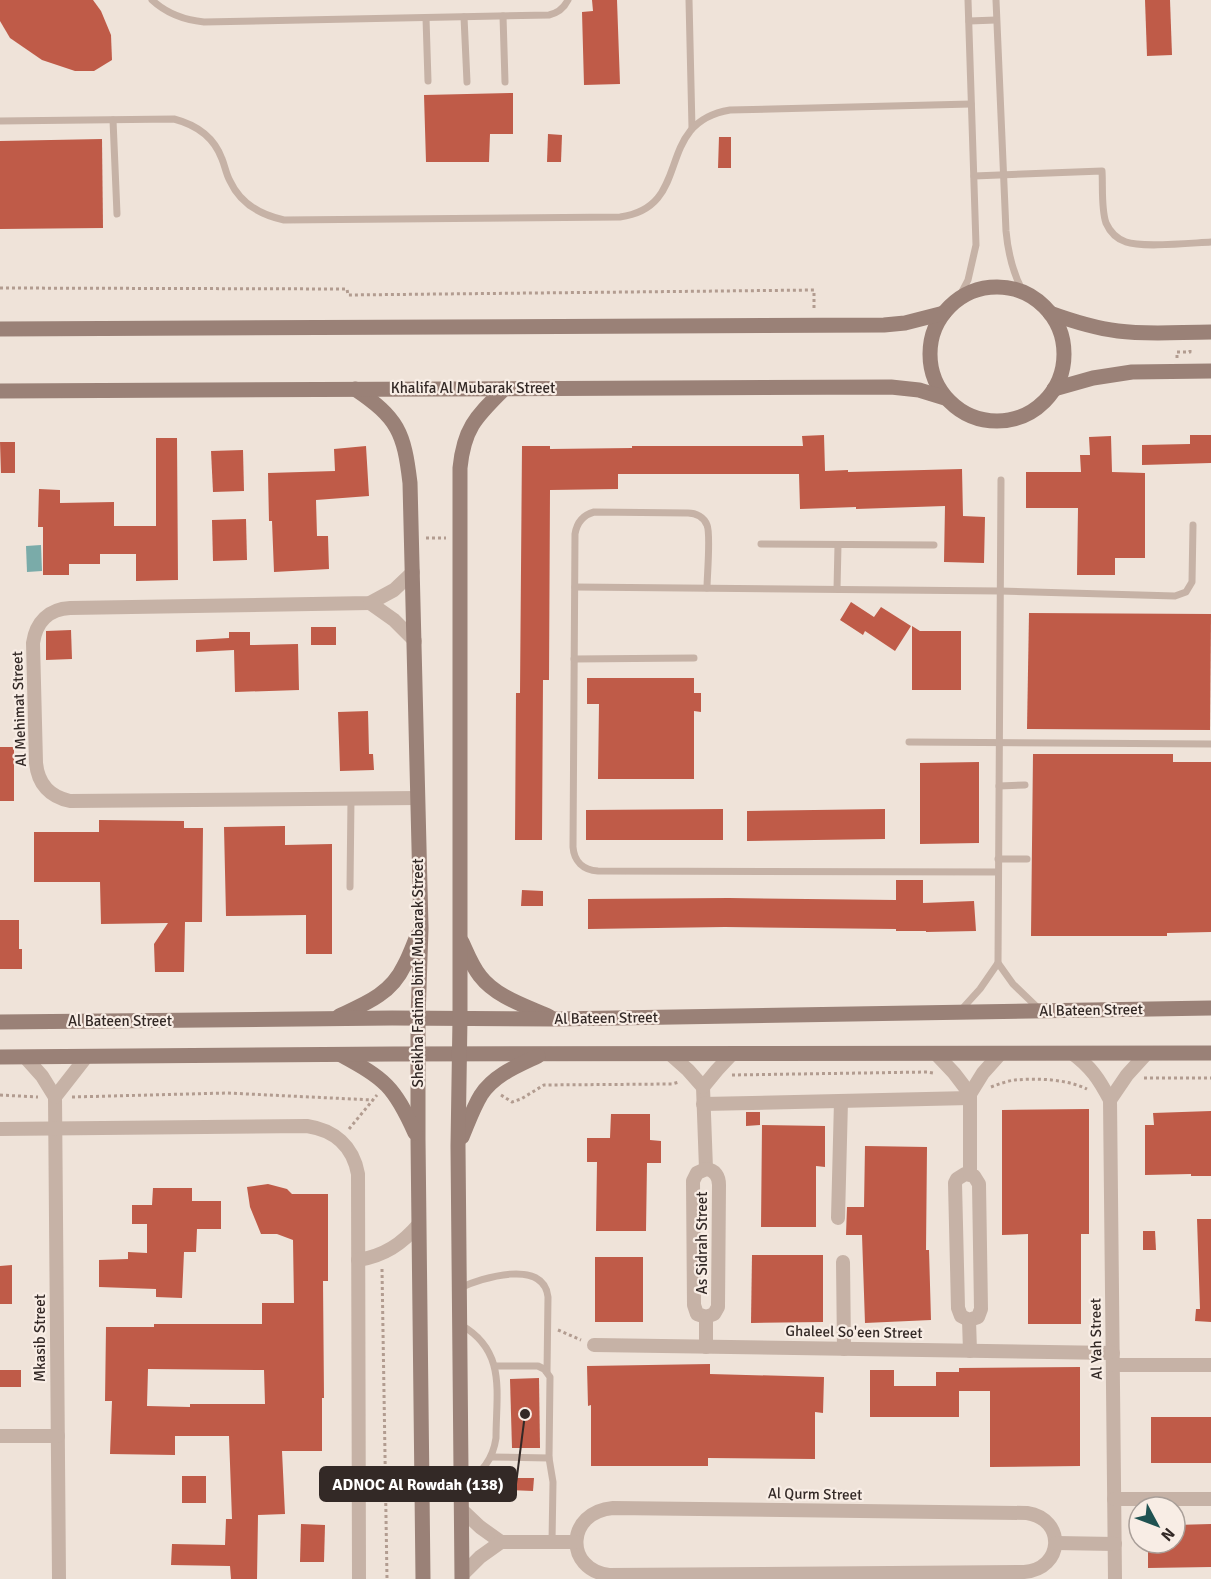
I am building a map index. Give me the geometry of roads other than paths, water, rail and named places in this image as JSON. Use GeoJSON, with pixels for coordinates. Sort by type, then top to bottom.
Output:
{"type":"FeatureCollection","features":[{"type":"Feature","properties":{"kind":"main road"},"geometry":{"type":"LineString","coordinates":[[989,288],[1006,288],[1023,292],[1038,301],[1050,313],[1058,327],[1063,342],[1064,358],[1061,374],[1054,389],[1032,412],[1002,421],[971,416],[957,409],[945,398],[937,385],[930,356],[936,326],[944,313],[957,301],[972,292],[989,288]]}},
{"type":"Feature","properties":{"kind":"main road"},"geometry":{"type":"LineString","coordinates":[[0,329],[894,324],[944,313]]}},
{"type":"Feature","properties":{"kind":"main road"},"geometry":{"type":"LineString","coordinates":[[1050,313],[1083,324],[1118,331],[1135,333],[1211,332]]}},
{"type":"Feature","properties":{"kind":"main road"},"geometry":{"type":"LineString","coordinates":[[1054,389],[1073,383],[1132,372],[1211,371]]}},
{"type":"Feature","properties":{"kind":"main road","name":"Khalifa Al Mubarak Street"},"geometry":{"type":"LineString","coordinates":[[0,391],[891,387],[919,390],[945,398]]}},
{"type":"Feature","properties":{"kind":"main road"},"geometry":{"type":"LineString","coordinates":[[462,1577],[458,1146],[460,468],[464,441],[469,428],[505,388]]}},
{"type":"Feature","properties":{"kind":"main road","name":"Sheikha Fatima bint Mubarak Street"},"geometry":{"type":"LineString","coordinates":[[355,389],[387,413],[400,435],[405,447],[410,483],[421,928],[418,1019],[418,1224],[423,1579]]}},
{"type":"Feature","properties":{"kind":"main road"},"geometry":{"type":"LineString","coordinates":[[331,1020],[373,1000],[395,982],[405,966],[421,928]]}},
{"type":"Feature","properties":{"kind":"main road"},"geometry":{"type":"LineString","coordinates":[[460,939],[474,968],[488,985],[498,993],[555,1019]]}},
{"type":"Feature","properties":{"kind":"main road","name":"Al Bateen Street"},"geometry":{"type":"LineString","coordinates":[[0,1022],[392,1018],[555,1019],[1211,1008]]}},
{"type":"Feature","properties":{"kind":"main road"},"geometry":{"type":"LineString","coordinates":[[0,1057],[338,1054],[1211,1053]]}},
{"type":"Feature","properties":{"kind":"main road"},"geometry":{"type":"LineString","coordinates":[[338,1054],[368,1070],[387,1084],[400,1101],[418,1139]]}},
{"type":"Feature","properties":{"kind":"main road"},"geometry":{"type":"LineString","coordinates":[[458,1146],[477,1101],[489,1085],[512,1068],[541,1054]]}},
{"type":"Feature","properties":{"kind":"street"},"geometry":{"type":"LineString","coordinates":[[413,572],[393,590],[370,603],[394,620],[415,641]]}},
{"type":"Feature","properties":{"kind":"street","name":"Al Mehimat Street"},"geometry":{"type":"LineString","coordinates":[[370,603],[64,608],[50,613],[36,629],[33,643],[36,771],[43,785],[55,796],[70,801],[418,798]]}},
{"type":"Feature","properties":{"kind":"street"},"geometry":{"type":"LineString","coordinates":[[970,1174],[970,1096],[983,1073],[1000,1053]]}},
{"type":"Feature","properties":{"kind":"street","name":"Al Yah Street"},"geometry":{"type":"LineString","coordinates":[[1072,1053],[1091,1068],[1110,1100],[1115,1579]]}},
{"type":"Feature","properties":{"kind":"street"},"geometry":{"type":"LineString","coordinates":[[1110,1100],[1127,1075],[1147,1053]]}},
{"type":"Feature","properties":{"kind":"street"},"geometry":{"type":"LineString","coordinates":[[670,1054],[703,1087],[732,1054]]}},
{"type":"Feature","properties":{"kind":"street"},"geometry":{"type":"LineString","coordinates":[[936,1054],[954,1073],[970,1096]]}},
{"type":"Feature","properties":{"kind":"street"},"geometry":{"type":"LineString","coordinates":[[26,1057],[42,1076],[55,1097],[87,1056]]}},
{"type":"Feature","properties":{"kind":"street","name":"As Sidrah Street"},"geometry":{"type":"LineString","coordinates":[[703,1087],[706,1169]]}},
{"type":"Feature","properties":{"kind":"street"},"geometry":{"type":"LineString","coordinates":[[704,1104],[970,1096]]}},
{"type":"Feature","properties":{"kind":"street","name":"Mkasib Street"},"geometry":{"type":"LineString","coordinates":[[55,1097],[59,1579]]}},
{"type":"Feature","properties":{"kind":"street"},"geometry":{"type":"LineString","coordinates":[[838,1218],[841,1101]]}},
{"type":"Feature","properties":{"kind":"street"},"geometry":{"type":"LineString","coordinates":[[0,1128],[307,1126],[325,1130],[340,1140],[352,1155],[358,1174],[359,1579]]}},
{"type":"Feature","properties":{"kind":"street","name":"As Sidrah Street"},"geometry":{"type":"LineString","coordinates":[[706,1169],[717,1176],[719,1185],[718,1307],[714,1314],[706,1317],[697,1314],[694,1305],[693,1204],[695,1177],[697,1173],[706,1169]]}},
{"type":"Feature","properties":{"kind":"street"},"geometry":{"type":"LineString","coordinates":[[970,1174],[977,1179],[979,1184],[981,1308],[978,1317],[969,1320],[961,1316],[958,1308],[955,1183],[961,1176],[970,1174]]}},
{"type":"Feature","properties":{"kind":"street"},"geometry":{"type":"LineString","coordinates":[[358,1260],[371,1258],[392,1249],[411,1234],[418,1224]]}},
{"type":"Feature","properties":{"kind":"street"},"geometry":{"type":"LineString","coordinates":[[843,1262],[844,1349]]}},
{"type":"Feature","properties":{"kind":"street","name":"As Sidrah Street"},"geometry":{"type":"LineString","coordinates":[[706,1317],[706,1347]]}},
{"type":"Feature","properties":{"kind":"street"},"geometry":{"type":"LineString","coordinates":[[969,1320],[970,1351]]}},
{"type":"Feature","properties":{"kind":"street","name":"Ghaleel So'een Street"},"geometry":{"type":"LineString","coordinates":[[594,1345],[970,1351],[1211,1365]]}},
{"type":"Feature","properties":{"kind":"street"},"geometry":{"type":"LineString","coordinates":[[0,1436],[58,1436]]}},
{"type":"Feature","properties":{"kind":"street"},"geometry":{"type":"LineString","coordinates":[[1114,1499],[1211,1499]]}},
{"type":"Feature","properties":{"kind":"street","name":"Al Qurm Street"},"geometry":{"type":"LineString","coordinates":[[576,1542],[579,1528],[587,1517],[600,1510],[613,1508],[1027,1513],[1035,1514],[1047,1522],[1055,1535],[1056,1543]]}},
{"type":"Feature","properties":{"kind":"street"},"geometry":{"type":"LineString","coordinates":[[461,1509],[501,1542],[576,1542],[584,1562],[595,1571],[628,1577],[842,1576],[1032,1571],[1046,1564],[1056,1543],[1115,1544]]}},
{"type":"Feature","properties":{"kind":"street"},"geometry":{"type":"LineString","coordinates":[[462,1577],[480,1557],[501,1542]]}},
{"type":"Feature","properties":{"kind":"lane"},"geometry":{"type":"LineString","coordinates":[[152,0],[180,18],[204,22],[554,14],[563,8],[568,0]]}},
{"type":"Feature","properties":{"kind":"lane"},"geometry":{"type":"LineString","coordinates":[[689,0],[692,128]]}},
{"type":"Feature","properties":{"kind":"lane"},"geometry":{"type":"LineString","coordinates":[[957,301],[968,280],[976,245],[968,0]]}},
{"type":"Feature","properties":{"kind":"lane"},"geometry":{"type":"LineString","coordinates":[[996,0],[1006,231],[1009,257],[1023,292]]}},
{"type":"Feature","properties":{"kind":"lane"},"geometry":{"type":"LineString","coordinates":[[502,16],[505,82]]}},
{"type":"Feature","properties":{"kind":"lane"},"geometry":{"type":"LineString","coordinates":[[464,17],[467,82]]}},
{"type":"Feature","properties":{"kind":"lane"},"geometry":{"type":"LineString","coordinates":[[426,18],[428,81]]}},
{"type":"Feature","properties":{"kind":"lane"},"geometry":{"type":"LineString","coordinates":[[969,21],[996,20]]}},
{"type":"Feature","properties":{"kind":"lane"},"geometry":{"type":"LineString","coordinates":[[0,121],[174,119],[195,126],[205,133],[218,150],[230,182],[244,201],[262,214],[284,220],[620,217],[630,216],[647,209],[661,195],[685,137],[692,128],[709,116],[730,110],[971,104]]}},
{"type":"Feature","properties":{"kind":"lane"},"geometry":{"type":"LineString","coordinates":[[113,120],[117,214]]}},
{"type":"Feature","properties":{"kind":"lane"},"geometry":{"type":"LineString","coordinates":[[974,176],[1102,171],[1104,215],[1110,229],[1121,240],[1135,245],[1211,242]]}},
{"type":"Feature","properties":{"kind":"lane"},"geometry":{"type":"LineString","coordinates":[[1000,480],[998,963],[1017,989],[1042,1011]]}},
{"type":"Feature","properties":{"kind":"lane"},"geometry":{"type":"LineString","coordinates":[[707,588],[709,531],[702,518],[693,513],[600,512],[588,514],[576,528],[573,847],[576,859],[586,868],[598,871],[998,872]]}},
{"type":"Feature","properties":{"kind":"lane"},"geometry":{"type":"LineString","coordinates":[[574,587],[1000,591],[1175,596],[1186,592],[1192,582],[1193,525]]}},
{"type":"Feature","properties":{"kind":"lane"},"geometry":{"type":"LineString","coordinates":[[761,544],[934,545]]}},
{"type":"Feature","properties":{"kind":"lane"},"geometry":{"type":"LineString","coordinates":[[837,589],[838,544]]}},
{"type":"Feature","properties":{"kind":"lane"},"geometry":{"type":"LineString","coordinates":[[574,659],[694,658]]}},
{"type":"Feature","properties":{"kind":"lane"},"geometry":{"type":"LineString","coordinates":[[909,742],[1211,744]]}},
{"type":"Feature","properties":{"kind":"lane"},"geometry":{"type":"LineString","coordinates":[[999,786],[1025,785]]}},
{"type":"Feature","properties":{"kind":"lane"},"geometry":{"type":"LineString","coordinates":[[350,887],[351,798]]}},
{"type":"Feature","properties":{"kind":"lane"},"geometry":{"type":"LineString","coordinates":[[998,859],[1027,859]]}},
{"type":"Feature","properties":{"kind":"lane"},"geometry":{"type":"LineString","coordinates":[[958,1012],[980,989],[998,963]]}},
{"type":"Feature","properties":{"kind":"lane"},"geometry":{"type":"LineString","coordinates":[[460,1288],[483,1279],[507,1274],[531,1276],[543,1282],[547,1291],[547,1372],[551,1383],[549,1458],[553,1482],[552,1542]]}},
{"type":"Feature","properties":{"kind":"lane"},"geometry":{"type":"LineString","coordinates":[[460,1325],[474,1333],[489,1352],[495,1366],[496,1438],[486,1466],[479,1474],[460,1485]]}},
{"type":"Feature","properties":{"kind":"lane"},"geometry":{"type":"LineString","coordinates":[[495,1366],[538,1366],[547,1372]]}},
{"type":"Feature","properties":{"kind":"lane"},"geometry":{"type":"LineString","coordinates":[[491,1457],[549,1458]]}},
{"type":"Feature","properties":{"kind":"water"},"geometry":{"type":"Polygon","coordinates":[[[41,545],[42,571],[27,572],[26,546],[41,545]]]}},
{"type":"Feature","properties":{"kind":"place","name":"ADNOC Al Rowdah (138)"},"geometry":{"type":"Point","coordinates":[525,1414]}}]}
